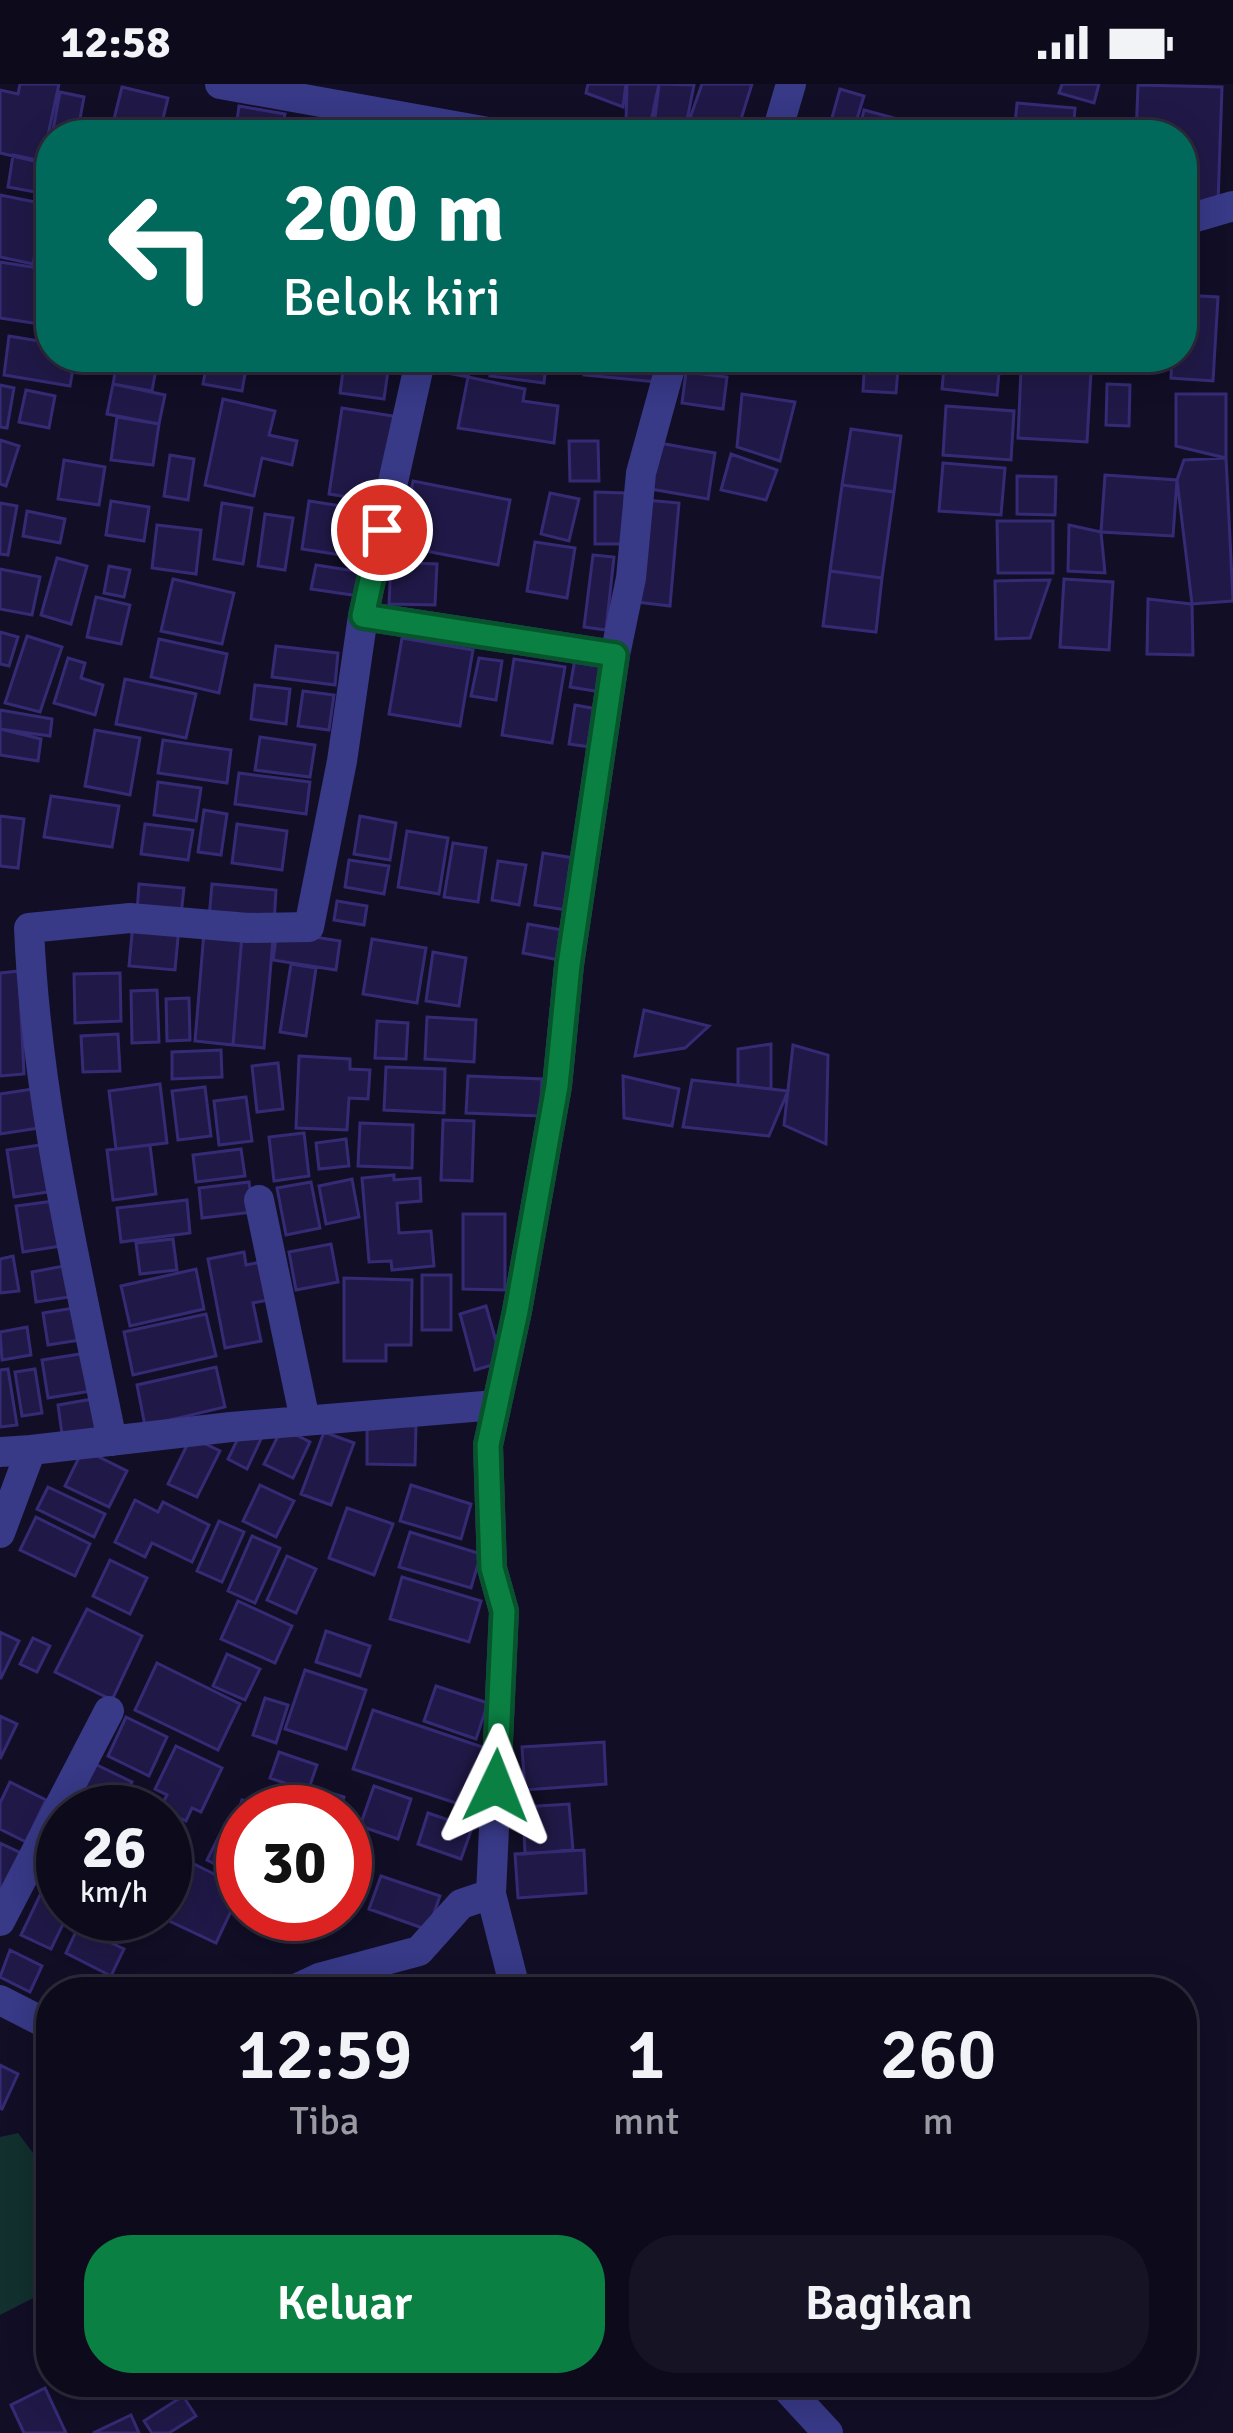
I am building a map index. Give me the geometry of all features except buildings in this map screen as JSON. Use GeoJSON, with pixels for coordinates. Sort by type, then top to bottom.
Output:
{"type":"FeatureCollection","features":[{"type":"Feature","properties":{"kind":"street"},"geometry":{"type":"LineString","coordinates":[[220,84],[404,120]]}},
{"type":"Feature","properties":{"kind":"street"},"geometry":{"type":"LineString","coordinates":[[780,120],[791,84]]}},
{"type":"Feature","properties":{"kind":"street"},"geometry":{"type":"LineString","coordinates":[[1197,217],[1233,206]]}},
{"type":"Feature","properties":{"kind":"street"},"geometry":{"type":"LineString","coordinates":[[112,1441],[14,926],[130,918],[248,928],[309,927],[342,761],[363,616],[418,372]]}},
{"type":"Feature","properties":{"kind":"street"},"geometry":{"type":"LineString","coordinates":[[512,1977],[491,1894],[504,1611],[492,1568],[488,1445],[557,1086],[569,965],[615,655],[631,578],[641,473],[669,372]]}},
{"type":"Feature","properties":{"kind":"street"},"geometry":{"type":"LineString","coordinates":[[363,616],[615,655]]}},
{"type":"Feature","properties":{"kind":"street"},"geometry":{"type":"LineString","coordinates":[[259,1200],[305,1420]]}},
{"type":"Feature","properties":{"kind":"street"},"geometry":{"type":"LineString","coordinates":[[0,1533],[15,1451],[496,1405]]}},
{"type":"Feature","properties":{"kind":"street"},"geometry":{"type":"LineString","coordinates":[[0,1921],[109,1711]]}},
{"type":"Feature","properties":{"kind":"street"},"geometry":{"type":"LineString","coordinates":[[324,1977],[419,1951],[461,1904],[491,1894]]}},
{"type":"Feature","properties":{"kind":"street"},"geometry":{"type":"LineString","coordinates":[[0,2000],[36,2018]]}},
{"type":"Feature","properties":{"kind":"street"},"geometry":{"type":"LineString","coordinates":[[795,2397],[829,2433]]}},
{"type":"Feature","properties":{"kind":"green space"},"geometry":{"type":"Polygon","coordinates":[[[18,2133],[36,2157],[36,2297],[0,2315],[0,2137],[18,2133]]]}},
{"type":"Feature","properties":{"kind":"route"},"geometry":{"type":"LineString","coordinates":[[382,530],[363,616],[615,655],[569,965],[557,1086],[488,1445],[492,1568],[504,1611],[496,1786]]}}]}
